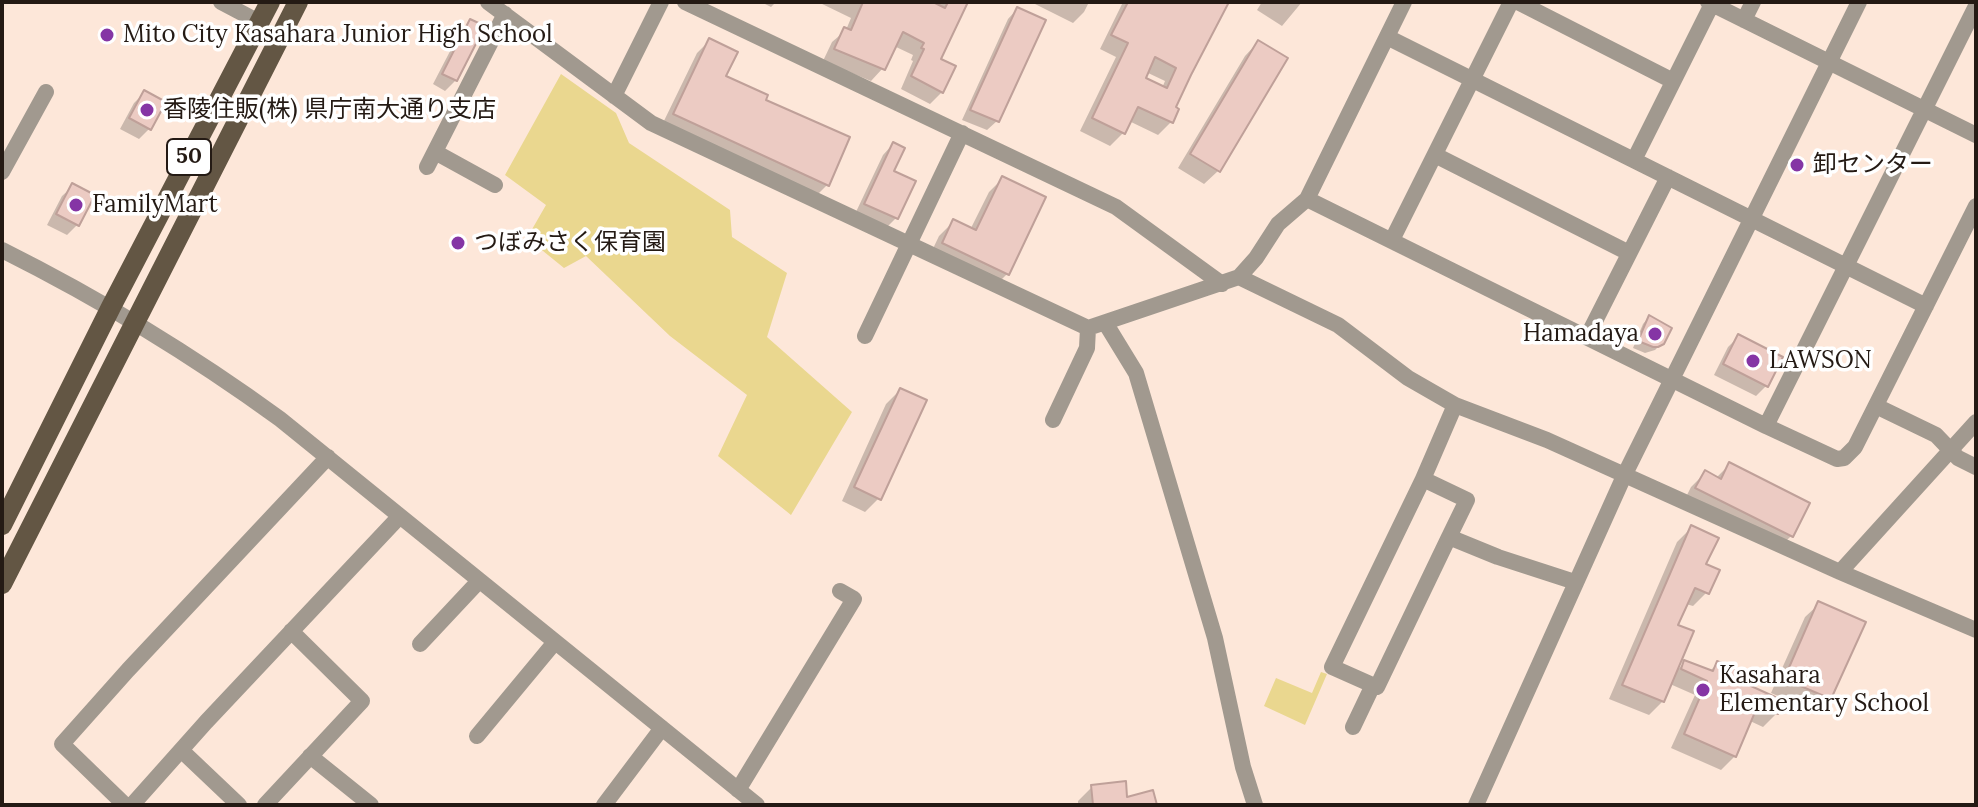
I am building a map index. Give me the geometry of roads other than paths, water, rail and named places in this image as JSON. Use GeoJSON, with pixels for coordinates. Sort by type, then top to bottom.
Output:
{"type":"FeatureCollection","features":[{"type":"Feature","properties":{"kind":"main road","name":"50"},"geometry":{"type":"LineString","coordinates":[[2,525],[111,307],[270,2]]}},
{"type":"Feature","properties":{"kind":"main road","name":"50"},"geometry":{"type":"LineString","coordinates":[[2,584],[298,2]]}},
{"type":"Feature","properties":{"kind":"street"},"geometry":{"type":"LineString","coordinates":[[221,2],[259,22]]}},
{"type":"Feature","properties":{"kind":"street"},"geometry":{"type":"LineString","coordinates":[[488,2],[651,123],[1088,328],[1239,277],[1256,258],[1278,224],[1307,199],[1404,2]]}},
{"type":"Feature","properties":{"kind":"street"},"geometry":{"type":"LineString","coordinates":[[614,96],[661,2]]}},
{"type":"Feature","properties":{"kind":"street"},"geometry":{"type":"LineString","coordinates":[[685,2],[1116,207],[1222,284]]}},
{"type":"Feature","properties":{"kind":"street"},"geometry":{"type":"LineString","coordinates":[[1392,240],[1511,2]]}},
{"type":"Feature","properties":{"kind":"street"},"geometry":{"type":"LineString","coordinates":[[1518,2],[1673,81]]}},
{"type":"Feature","properties":{"kind":"street"},"geometry":{"type":"LineString","coordinates":[[1744,20],[1753,2]]}},
{"type":"Feature","properties":{"kind":"street"},"geometry":{"type":"LineString","coordinates":[[1476,805],[1624,476],[1859,2]]}},
{"type":"Feature","properties":{"kind":"street"},"geometry":{"type":"LineString","coordinates":[[1634,160],[1710,3],[1976,135]]}},
{"type":"Feature","properties":{"kind":"street"},"geometry":{"type":"LineString","coordinates":[[1766,426],[1976,6]]}},
{"type":"Feature","properties":{"kind":"street"},"geometry":{"type":"LineString","coordinates":[[495,185],[431,160],[505,14]]}},
{"type":"Feature","properties":{"kind":"street"},"geometry":{"type":"LineString","coordinates":[[1387,37],[1926,306]]}},
{"type":"Feature","properties":{"kind":"street"},"geometry":{"type":"LineString","coordinates":[[2,172],[46,92]]}},
{"type":"Feature","properties":{"kind":"street"},"geometry":{"type":"LineString","coordinates":[[865,336],[962,133]]}},
{"type":"Feature","properties":{"kind":"street"},"geometry":{"type":"LineString","coordinates":[[1435,155],[1629,253]]}},
{"type":"Feature","properties":{"kind":"street"},"geometry":{"type":"LineString","coordinates":[[1587,337],[1668,177]]}},
{"type":"Feature","properties":{"kind":"street"},"geometry":{"type":"LineString","coordinates":[[1307,199],[1830,457],[1844,458],[1855,447],[1976,206]]}},
{"type":"Feature","properties":{"kind":"street"},"geometry":{"type":"LineString","coordinates":[[2,250],[111,307],[231,383],[328,457],[755,804]]}},
{"type":"Feature","properties":{"kind":"street"},"geometry":{"type":"LineString","coordinates":[[1239,277],[1338,325],[1408,378],[1455,405],[1547,440],[1976,630]]}},
{"type":"Feature","properties":{"kind":"street"},"geometry":{"type":"LineString","coordinates":[[1106,324],[1136,373],[1215,638],[1243,767],[1255,805]]}},
{"type":"Feature","properties":{"kind":"street"},"geometry":{"type":"LineString","coordinates":[[1053,420],[1087,348],[1088,328]]}},
{"type":"Feature","properties":{"kind":"street"},"geometry":{"type":"LineString","coordinates":[[1423,479],[1467,500],[1377,687],[1332,667],[1423,479],[1455,405]]}},
{"type":"Feature","properties":{"kind":"street"},"geometry":{"type":"LineString","coordinates":[[1876,406],[1936,435],[1958,458],[1976,467]]}},
{"type":"Feature","properties":{"kind":"street"},"geometry":{"type":"LineString","coordinates":[[1840,572],[1976,422]]}},
{"type":"Feature","properties":{"kind":"street"},"geometry":{"type":"LineString","coordinates":[[125,805],[62,744],[328,457]]}},
{"type":"Feature","properties":{"kind":"street"},"geometry":{"type":"LineString","coordinates":[[132,805],[400,516]]}},
{"type":"Feature","properties":{"kind":"street"},"geometry":{"type":"LineString","coordinates":[[1449,537],[1575,582]]}},
{"type":"Feature","properties":{"kind":"street"},"geometry":{"type":"LineString","coordinates":[[420,644],[479,581]]}},
{"type":"Feature","properties":{"kind":"street"},"geometry":{"type":"LineString","coordinates":[[738,790],[854,599],[840,591]]}},
{"type":"Feature","properties":{"kind":"street"},"geometry":{"type":"LineString","coordinates":[[265,805],[362,701],[291,631]]}},
{"type":"Feature","properties":{"kind":"street"},"geometry":{"type":"LineString","coordinates":[[477,736],[555,642]]}},
{"type":"Feature","properties":{"kind":"street"},"geometry":{"type":"LineString","coordinates":[[1353,727],[1373,685]]}},
{"type":"Feature","properties":{"kind":"street"},"geometry":{"type":"LineString","coordinates":[[604,805],[662,728]]}},
{"type":"Feature","properties":{"kind":"street"},"geometry":{"type":"LineString","coordinates":[[181,750],[239,805]]}},
{"type":"Feature","properties":{"kind":"street"},"geometry":{"type":"LineString","coordinates":[[310,756],[371,805]]}},
{"type":"Feature","properties":{"kind":"place","name":"Mito City Kasahara Junior High School"},"geometry":{"type":"Point","coordinates":[107,35]}},
{"type":"Feature","properties":{"kind":"place","name":"香陵住販(株) 県庁南大通り支店"},"geometry":{"type":"Point","coordinates":[147,110]}},
{"type":"Feature","properties":{"kind":"place","name":"卸センター"},"geometry":{"type":"Point","coordinates":[1797,165]}},
{"type":"Feature","properties":{"kind":"place","name":"FamilyMart"},"geometry":{"type":"Point","coordinates":[76,205]}},
{"type":"Feature","properties":{"kind":"place","name":"つぼみさく保育園"},"geometry":{"type":"Point","coordinates":[458,243]}},
{"type":"Feature","properties":{"kind":"place","name":"Hamadaya"},"geometry":{"type":"Point","coordinates":[1655,334]}},
{"type":"Feature","properties":{"kind":"place","name":"LAWSON"},"geometry":{"type":"Point","coordinates":[1753,361]}},
{"type":"Feature","properties":{"kind":"place","name":"Kasahara Elementary School"},"geometry":{"type":"Point","coordinates":[1703,690]}}]}
